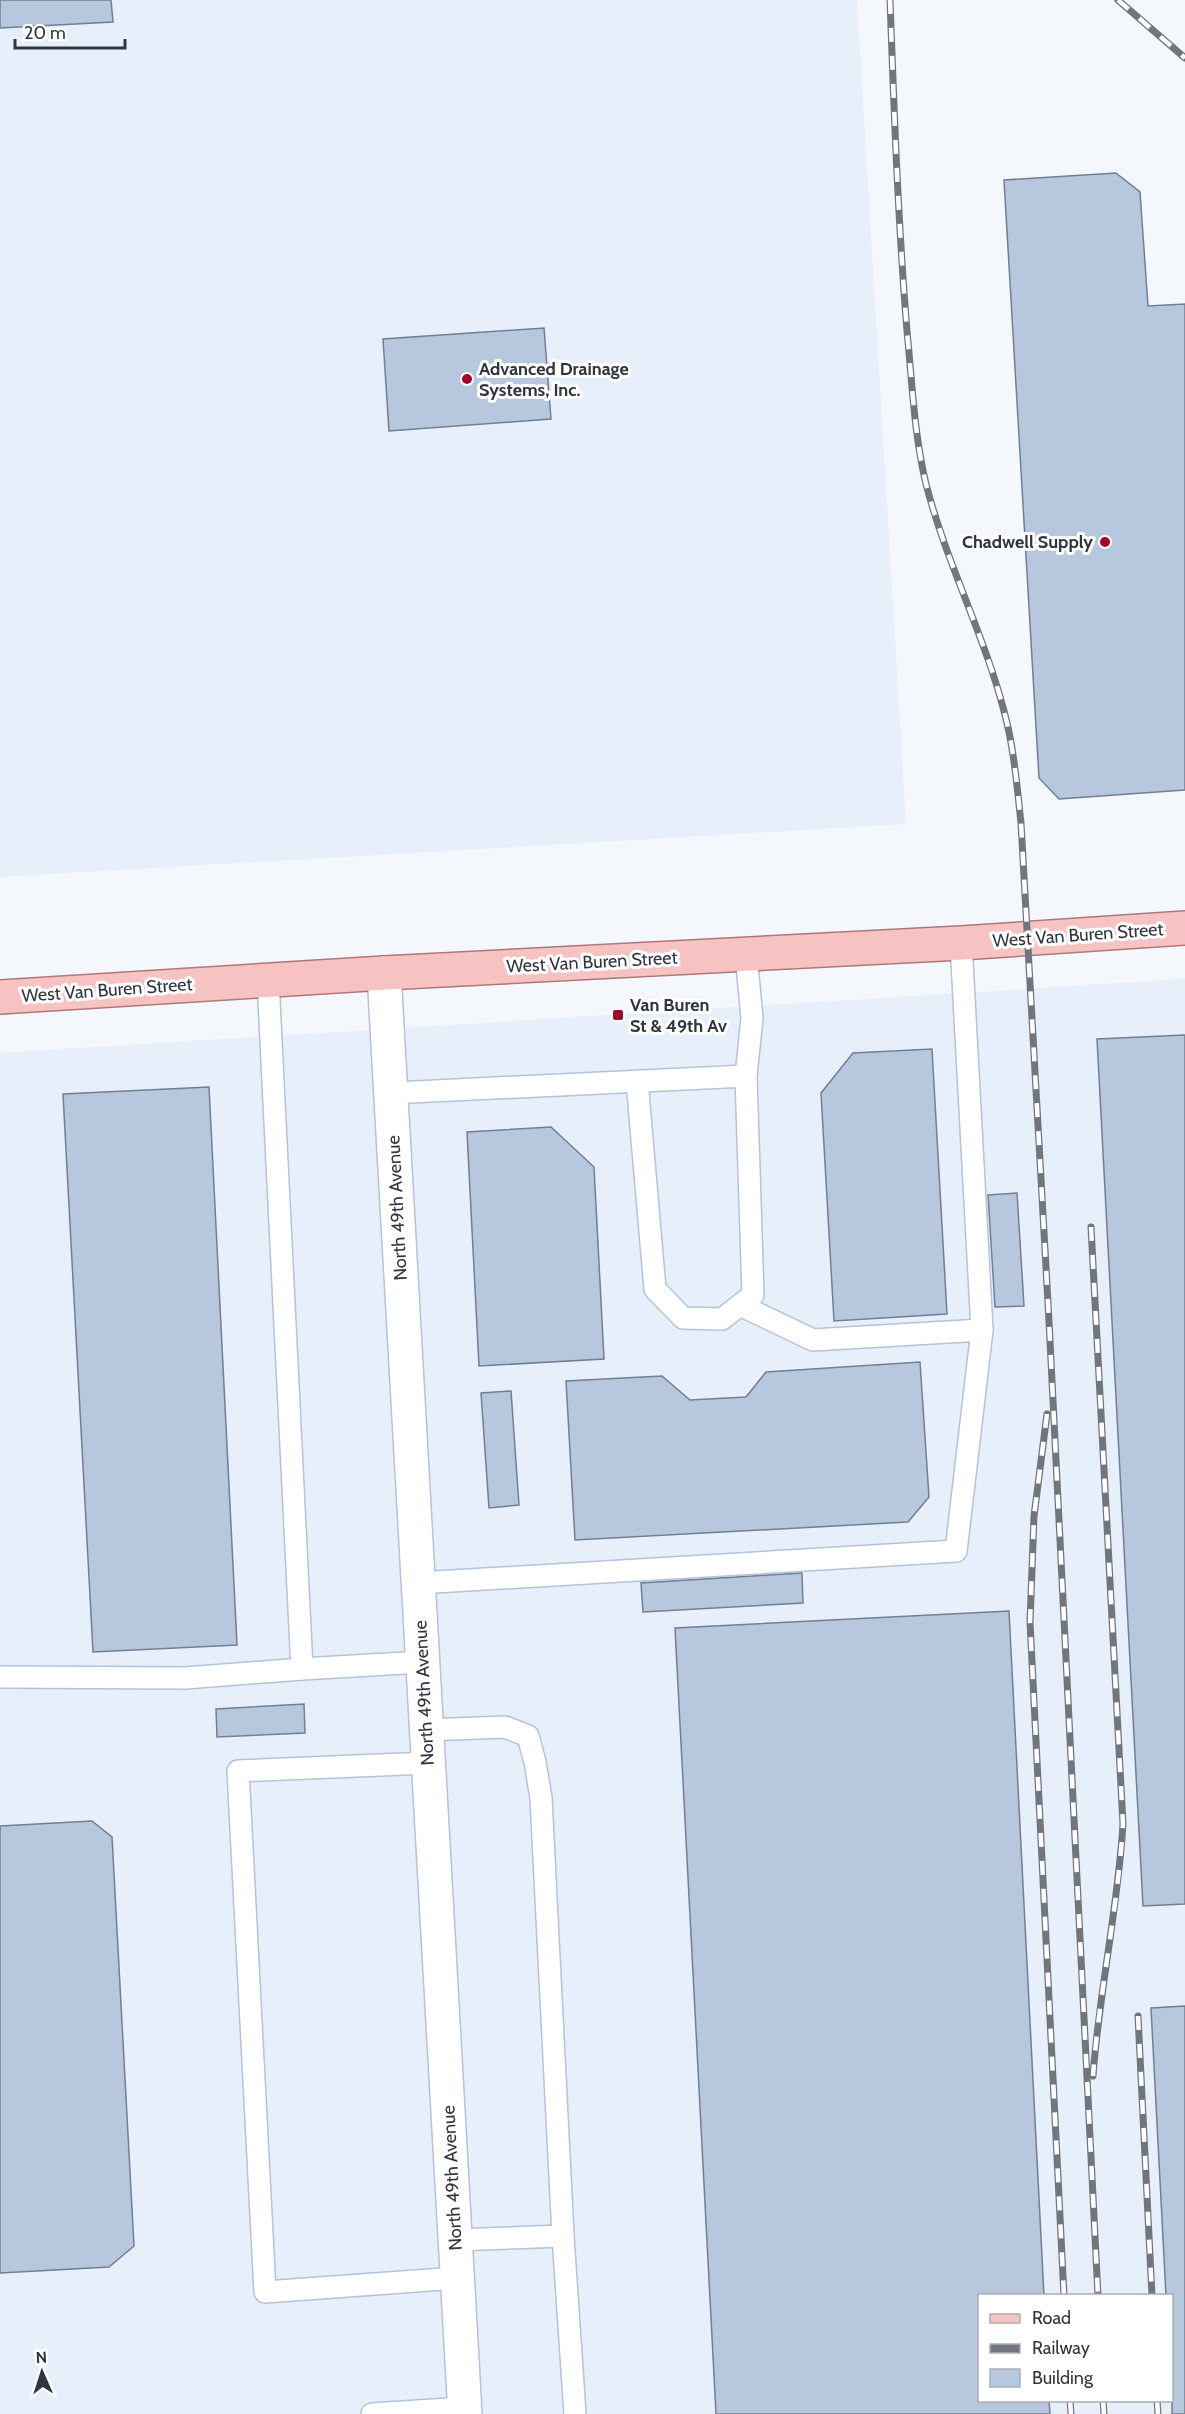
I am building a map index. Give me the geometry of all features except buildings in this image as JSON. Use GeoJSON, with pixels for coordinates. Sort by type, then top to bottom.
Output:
{"type":"FeatureCollection","features":[{"type":"Feature","properties":{"kind":"main road","name":"West Van Buren Street"},"geometry":{"type":"LineString","coordinates":[[0,997],[384,973],[961,943],[1185,928]]}},
{"type":"Feature","properties":{"kind":"street","name":"North 49th Avenue"},"geometry":{"type":"LineString","coordinates":[[384,973],[465,2411]]}},
{"type":"Feature","properties":{"kind":"lane"},"geometry":{"type":"LineString","coordinates":[[418,1583],[956,1551],[982,1330],[961,943]]}},
{"type":"Feature","properties":{"kind":"lane"},"geometry":{"type":"LineString","coordinates":[[637,1081],[655,1289],[683,1318],[722,1319],[753,1294],[746,1076],[752,1018],[746,955]]}},
{"type":"Feature","properties":{"kind":"lane"},"geometry":{"type":"LineString","coordinates":[[268,980],[302,1669]]}},
{"type":"Feature","properties":{"kind":"lane"},"geometry":{"type":"LineString","coordinates":[[390,1094],[746,1076]]}},
{"type":"Feature","properties":{"kind":"lane"},"geometry":{"type":"LineString","coordinates":[[740,1305],[813,1340],[982,1330]]}},
{"type":"Feature","properties":{"kind":"lane"},"geometry":{"type":"LineString","coordinates":[[0,1677],[185,1678],[422,1662]]}},
{"type":"Feature","properties":{"kind":"lane"},"geometry":{"type":"LineString","coordinates":[[426,1730],[505,1727],[528,1736],[535,1762],[541,1808],[563,2236],[575,2414]]}},
{"type":"Feature","properties":{"kind":"lane"},"geometry":{"type":"LineString","coordinates":[[428,1763],[238,1771],[265,2292],[457,2278]]}},
{"type":"Feature","properties":{"kind":"lane"},"geometry":{"type":"LineString","coordinates":[[455,2240],[563,2236]]}},
{"type":"Feature","properties":{"kind":"lane"},"geometry":{"type":"LineString","coordinates":[[372,2414],[465,2411]]}},
{"type":"Feature","properties":{"kind":"shaded area"},"geometry":{"type":"Polygon","coordinates":[[[0,0],[857,0],[906,824],[0,877],[0,0]]]}},
{"type":"Feature","properties":{"kind":"shaded area"},"geometry":{"type":"Polygon","coordinates":[[[1185,979],[1185,2414],[0,2414],[0,1053],[1185,979]]]}},
{"type":"Feature","properties":{"kind":"railway"},"geometry":{"type":"LineString","coordinates":[[890,0],[901,248],[919,446],[934,513],[996,682],[1004,711],[1013,753],[1021,823],[1049,1321],[1098,2294]]}},
{"type":"Feature","properties":{"kind":"railway"},"geometry":{"type":"LineString","coordinates":[[1118,0],[1185,58]]}},
{"type":"Feature","properties":{"kind":"railway"},"geometry":{"type":"LineString","coordinates":[[1091,1227],[1123,1824],[1093,2076]]}},
{"type":"Feature","properties":{"kind":"railway"},"geometry":{"type":"LineString","coordinates":[[1047,1414],[1034,1516],[1030,1622],[1064,2294]]}},
{"type":"Feature","properties":{"kind":"railway"},"geometry":{"type":"LineString","coordinates":[[1138,2016],[1152,2294]]}},
{"type":"Feature","properties":{"kind":"railway"},"geometry":{"type":"LineString","coordinates":[[1070,2402],[1071,2414]]}},
{"type":"Feature","properties":{"kind":"railway"},"geometry":{"type":"LineString","coordinates":[[1103,2402],[1104,2414]]}},
{"type":"Feature","properties":{"kind":"railway"},"geometry":{"type":"LineString","coordinates":[[1157,2402],[1158,2414]]}},
{"type":"Feature","properties":{"kind":"place","name":"Advanced Drainage Systems, Inc."},"geometry":{"type":"Point","coordinates":[467,379]}},
{"type":"Feature","properties":{"kind":"place","name":"Chadwell Supply"},"geometry":{"type":"Point","coordinates":[1105,542]}},
{"type":"Feature","properties":{"kind":"place","name":"Van Buren St & 49th Av"},"geometry":{"type":"Point","coordinates":[618,1015]}}]}
